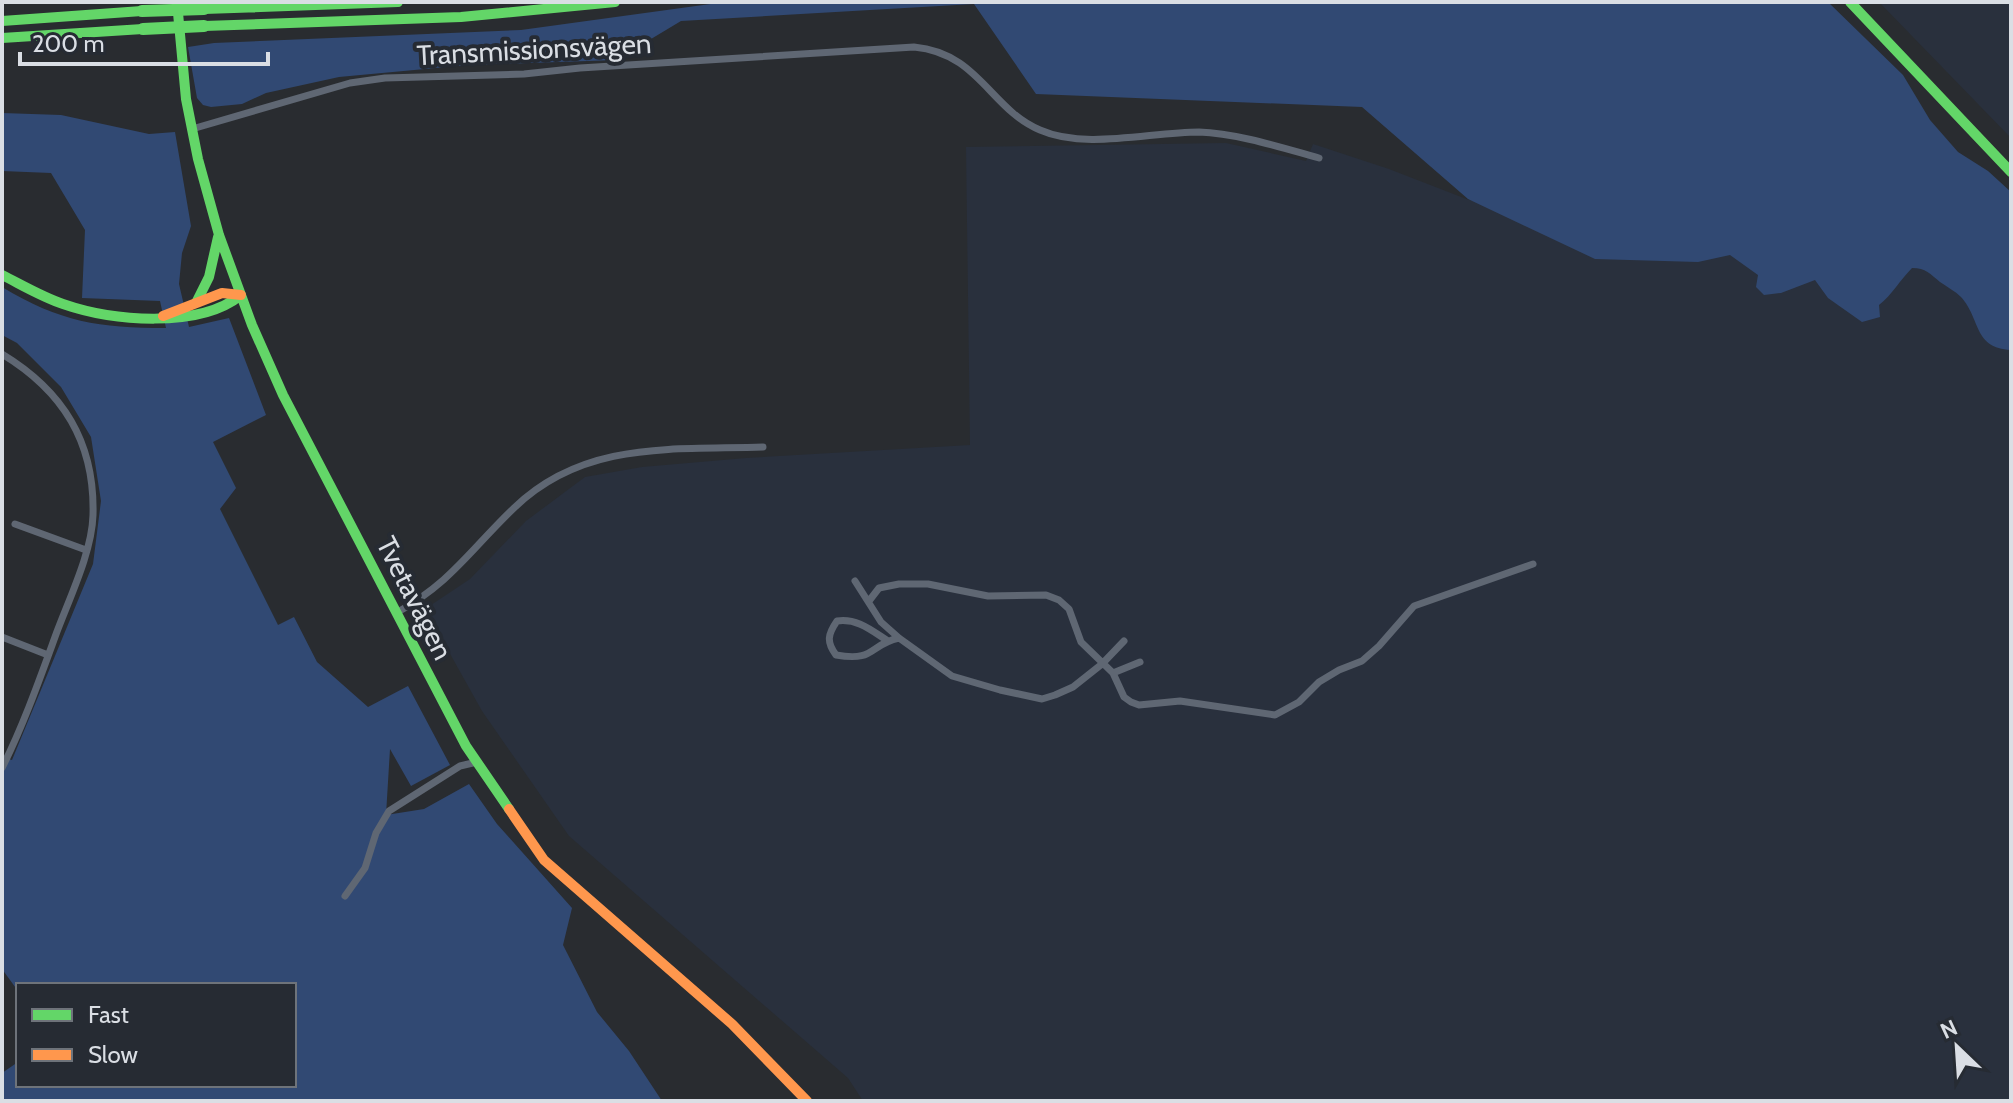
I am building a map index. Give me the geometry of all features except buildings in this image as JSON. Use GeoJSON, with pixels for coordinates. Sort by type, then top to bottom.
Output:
{"type":"FeatureCollection","features":[{"type":"Feature","properties":{"kind":"main road","name":"Tvetavägen"},"geometry":{"type":"LineString","coordinates":[[177,2],[186,99],[192,129],[219,235],[241,295],[283,395],[477,762],[544,860],[732,1024],[807,1101]]}},
{"type":"Feature","properties":{"kind":"main road"},"geometry":{"type":"LineString","coordinates":[[2,21],[142,11],[398,2]]}},
{"type":"Feature","properties":{"kind":"main road"},"geometry":{"type":"LineString","coordinates":[[2,38],[434,17],[615,2]]}},
{"type":"Feature","properties":{"kind":"main road"},"geometry":{"type":"LineString","coordinates":[[1850,2],[2011,172]]}},
{"type":"Feature","properties":{"kind":"main road"},"geometry":{"type":"LineString","coordinates":[[196,301],[209,277],[219,235]]}},
{"type":"Feature","properties":{"kind":"main road"},"geometry":{"type":"LineString","coordinates":[[2,275],[69,306],[111,315],[187,316],[226,307],[235,303],[241,295]]}},
{"type":"Feature","properties":{"kind":"main road"},"geometry":{"type":"LineString","coordinates":[[161,317],[222,293],[241,295]]}},
{"type":"Feature","properties":{"kind":"street","name":"Transmissionsvägen"},"geometry":{"type":"LineString","coordinates":[[192,129],[350,83],[385,78],[524,74],[914,47],[945,53],[1032,127],[1055,136],[1071,139],[1202,132],[1319,158]]}},
{"type":"Feature","properties":{"kind":"street"},"geometry":{"type":"LineString","coordinates":[[2,354],[25,368],[57,397],[74,425],[88,464],[93,516],[86,550],[2,768]]}},
{"type":"Feature","properties":{"kind":"street"},"geometry":{"type":"LineString","coordinates":[[396,613],[440,584],[534,491],[579,465],[631,452],[763,447]]}},
{"type":"Feature","properties":{"kind":"street"},"geometry":{"type":"LineString","coordinates":[[15,524],[86,550]]}},
{"type":"Feature","properties":{"kind":"street"},"geometry":{"type":"LineString","coordinates":[[869,601],[879,588],[899,584],[928,584],[988,596],[1046,595],[1059,600],[1069,609],[1081,642],[1113,673],[1124,697],[1139,705],[1180,701],[1275,715],[1299,702],[1319,682],[1362,661],[1414,606],[1533,564]]}},
{"type":"Feature","properties":{"kind":"street"},"geometry":{"type":"LineString","coordinates":[[855,581],[881,622],[952,676],[1042,699],[1073,687],[1124,641]]}},
{"type":"Feature","properties":{"kind":"street"},"geometry":{"type":"LineString","coordinates":[[888,641],[863,625],[847,620],[837,621],[829,633],[829,647],[836,655],[854,658],[867,656],[888,641],[899,638]]}},
{"type":"Feature","properties":{"kind":"street"},"geometry":{"type":"LineString","coordinates":[[2,637],[48,655]]}},
{"type":"Feature","properties":{"kind":"street"},"geometry":{"type":"LineString","coordinates":[[1113,673],[1140,662]]}},
{"type":"Feature","properties":{"kind":"street"},"geometry":{"type":"LineString","coordinates":[[345,896],[365,868],[376,833],[389,811],[460,766],[477,762]]}},
{"type":"Feature","properties":{"kind":"shaded area"},"geometry":{"type":"Polygon","coordinates":[[[725,2],[1828,2],[1903,75],[1930,120],[1958,152],[1988,171],[2011,192],[2011,350],[1990,344],[1979,331],[1961,297],[1921,269],[1912,268],[1879,305],[1880,317],[1862,322],[1828,298],[1815,280],[1781,293],[1764,295],[1756,287],[1758,275],[1730,255],[1698,262],[1595,259],[1468,199],[1362,107],[1036,94],[974,4],[681,21],[616,60],[468,65],[339,77],[266,93],[242,104],[211,107],[203,105],[197,98],[188,47],[214,43],[521,30],[725,2]]]}},
{"type":"Feature","properties":{"kind":"shaded area"},"geometry":{"type":"Polygon","coordinates":[[[1879,2],[2011,2],[2011,138],[1879,2]]]}},
{"type":"Feature","properties":{"kind":"shaded area"},"geometry":{"type":"Polygon","coordinates":[[[2,113],[61,115],[149,134],[175,132],[191,226],[182,253],[179,284],[189,327],[229,318],[266,415],[213,442],[236,488],[220,509],[278,625],[294,617],[317,662],[368,707],[408,686],[450,765],[411,786],[390,749],[386,815],[424,809],[469,784],[497,824],[572,908],[563,945],[597,1012],[629,1051],[662,1101],[2,1101],[2,1073],[16,1063],[16,1087],[296,1087],[296,983],[16,983],[16,988],[2,969],[2,757],[12,760],[93,564],[101,501],[91,437],[61,387],[17,343],[2,335],[2,287],[43,308],[81,321],[120,327],[166,328],[160,301],[82,298],[85,230],[51,173],[2,171],[2,113]]]}},
{"type":"Feature","properties":{"kind":"shaded area"},"geometry":{"type":"Polygon","coordinates":[[[1226,143],[1306,161],[1313,144],[1469,200],[1688,213],[1743,264],[1767,268],[1920,235],[2011,331],[2011,1101],[863,1101],[848,1078],[569,836],[482,711],[425,609],[470,579],[526,521],[585,477],[642,467],[746,458],[970,445],[966,147],[1226,143]]]}},
{"type":"Feature","properties":{"kind":"traffic: fast"},"geometry":{"type":"LineString","coordinates":[[177,2],[186,99],[198,159],[219,235],[252,325],[283,395],[466,746],[509,809]]}},
{"type":"Feature","properties":{"kind":"traffic: fast"},"geometry":{"type":"LineString","coordinates":[[204,9],[398,2]]}},
{"type":"Feature","properties":{"kind":"traffic: fast"},"geometry":{"type":"LineString","coordinates":[[204,26],[461,17],[615,2]]}},
{"type":"Feature","properties":{"kind":"traffic: fast"},"geometry":{"type":"LineString","coordinates":[[1850,2],[2011,172]]}},
{"type":"Feature","properties":{"kind":"traffic: fast"},"geometry":{"type":"LineString","coordinates":[[142,11],[204,9]]}},
{"type":"Feature","properties":{"kind":"traffic: fast"},"geometry":{"type":"LineString","coordinates":[[2,21],[142,11]]}},
{"type":"Feature","properties":{"kind":"traffic: fast"},"geometry":{"type":"LineString","coordinates":[[143,29],[204,26]]}},
{"type":"Feature","properties":{"kind":"traffic: fast"},"geometry":{"type":"LineString","coordinates":[[2,38],[143,29]]}},
{"type":"Feature","properties":{"kind":"traffic: fast"},"geometry":{"type":"LineString","coordinates":[[197,301],[209,277],[218,237]]}},
{"type":"Feature","properties":{"kind":"traffic: fast"},"geometry":{"type":"LineString","coordinates":[[2,275],[63,304],[130,318],[155,319],[202,313],[223,306],[241,295]]}},
{"type":"Feature","properties":{"kind":"traffic: slow"},"geometry":{"type":"LineString","coordinates":[[163,316],[222,293],[241,295]]}},
{"type":"Feature","properties":{"kind":"traffic: slow"},"geometry":{"type":"LineString","coordinates":[[509,809],[544,860],[732,1024],[807,1101]]}}]}
